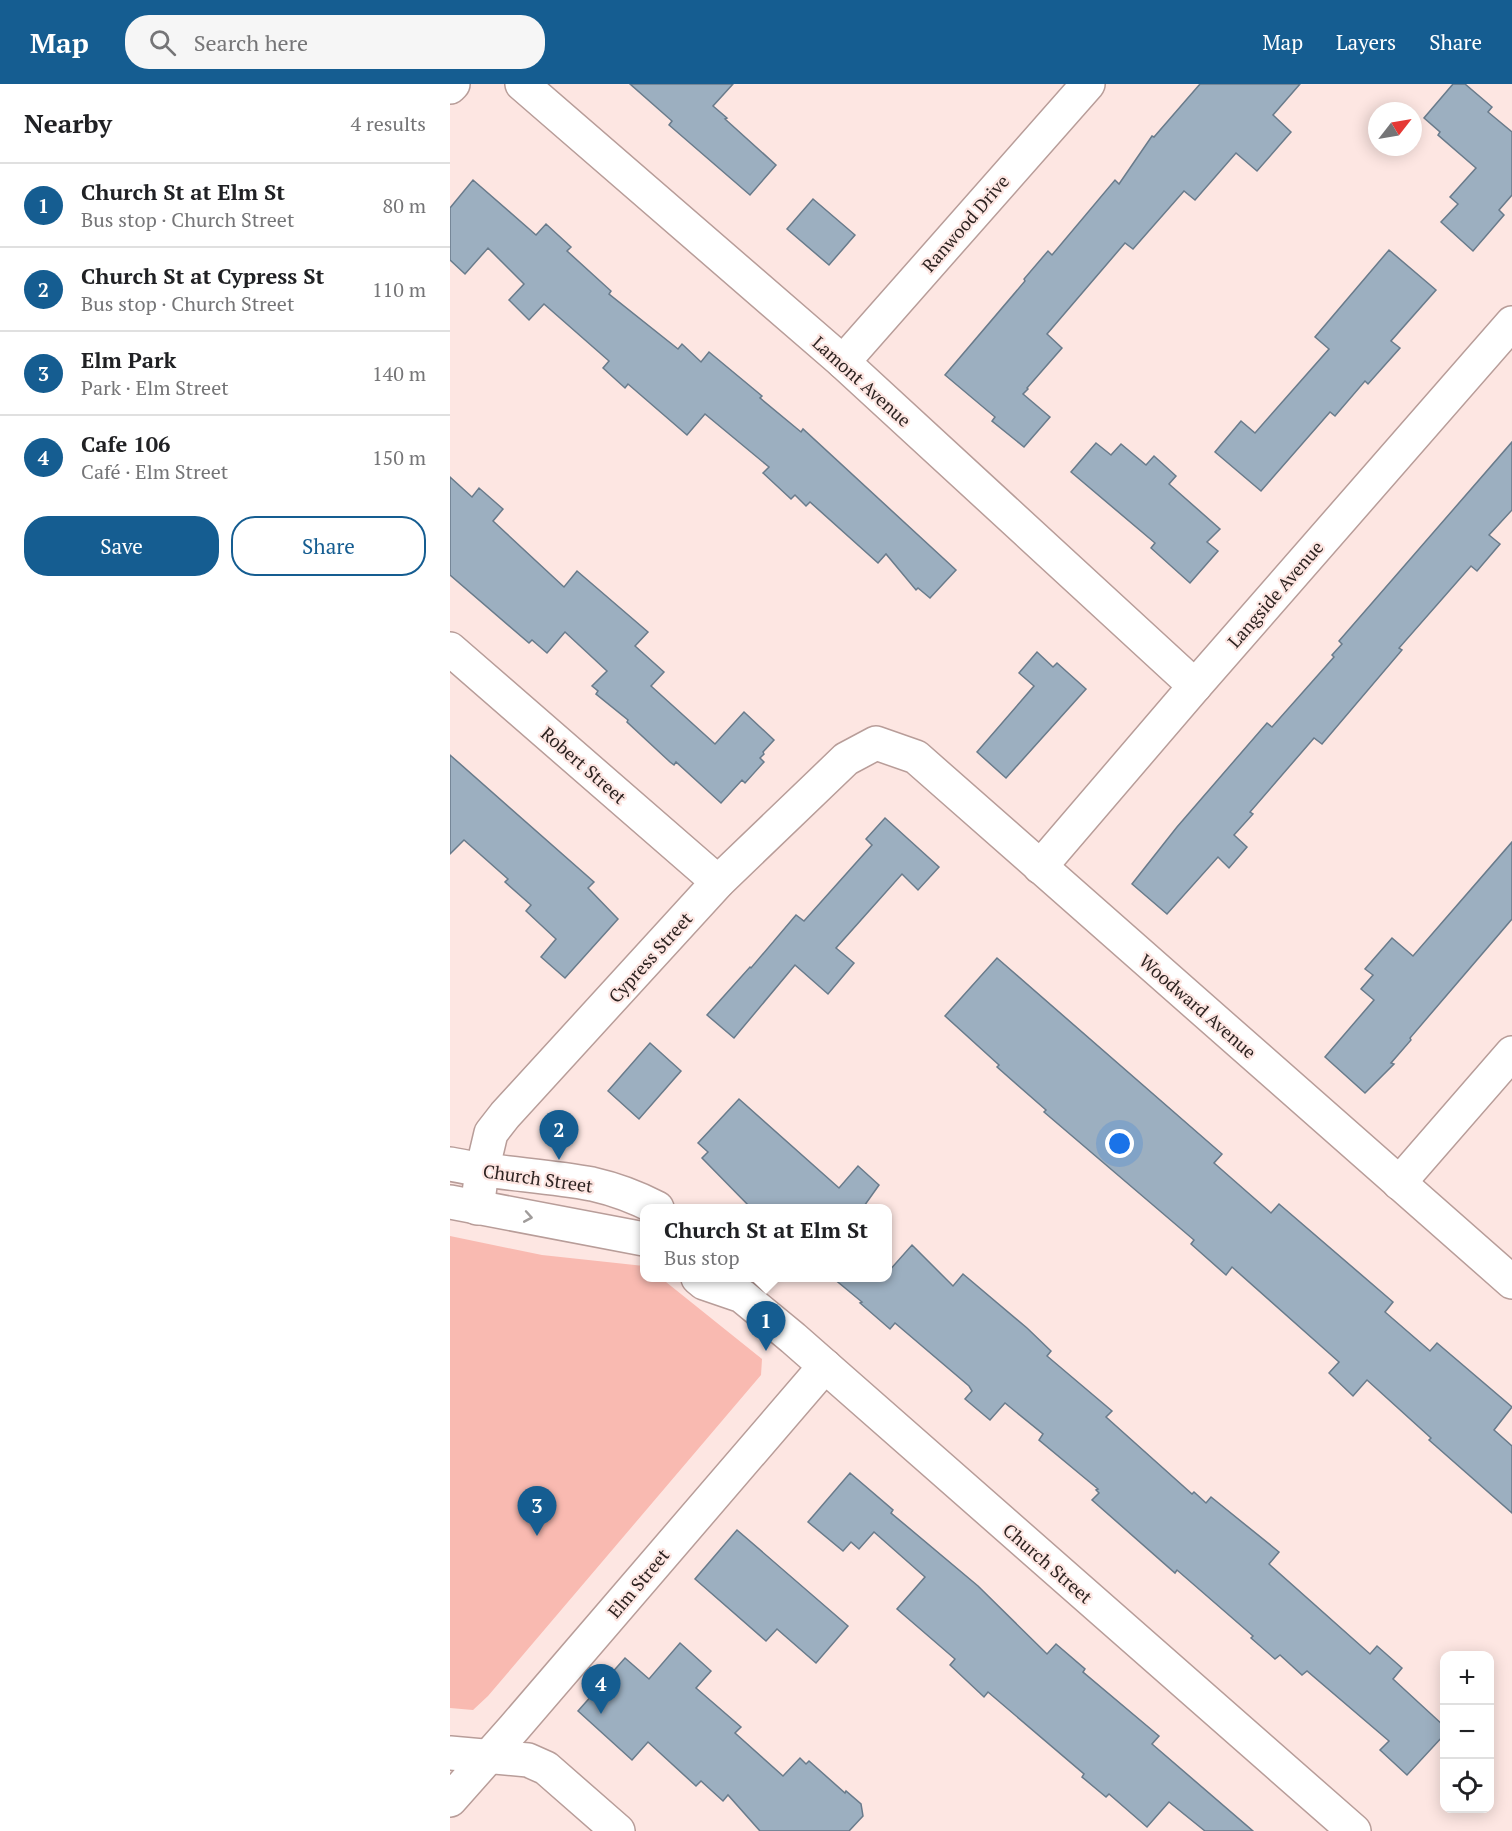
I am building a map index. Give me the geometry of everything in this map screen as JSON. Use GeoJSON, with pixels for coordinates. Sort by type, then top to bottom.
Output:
{"type":"FeatureCollection","features":[{"type":"Feature","properties":{"kind":"street","name":"Lamont Avenue"},"geometry":{"type":"LineString","coordinates":[[522,84],[843,362],[1195,686]]}},
{"type":"Feature","properties":{"kind":"street","name":"Ranwood Drive"},"geometry":{"type":"LineString","coordinates":[[843,362],[1088,84]]}},
{"type":"Feature","properties":{"kind":"street","name":"Langside Avenue"},"geometry":{"type":"LineString","coordinates":[[1040,867],[1512,323]]}},
{"type":"Feature","properties":{"kind":"street","name":"Robert Street"},"geometry":{"type":"LineString","coordinates":[[450,649],[718,882]]}},
{"type":"Feature","properties":{"kind":"street","name":"Cypress Street"},"geometry":{"type":"LineString","coordinates":[[464,1205],[482,1171],[491,1133],[718,882],[846,759],[876,743]]}},
{"type":"Feature","properties":{"kind":"street","name":"Woodward Avenue"},"geometry":{"type":"LineString","coordinates":[[876,743],[916,757],[1512,1282]]}},
{"type":"Feature","properties":{"kind":"street"},"geometry":{"type":"LineString","coordinates":[[1399,1183],[1512,1053]]}},
{"type":"Feature","properties":{"kind":"street","name":"Church Street"},"geometry":{"type":"LineString","coordinates":[[450,1164],[482,1171],[594,1185],[648,1204]]}},
{"type":"Feature","properties":{"kind":"street"},"geometry":{"type":"LineString","coordinates":[[464,1205],[640,1238]]}},
{"type":"Feature","properties":{"kind":"street","name":"Church Street"},"geometry":{"type":"LineString","coordinates":[[704,1282],[738,1287],[1354,1831]]}},
{"type":"Feature","properties":{"kind":"street","name":"Elm Street"},"geometry":{"type":"LineString","coordinates":[[450,1800],[825,1366]]}},
{"type":"Feature","properties":{"kind":"street"},"geometry":{"type":"LineString","coordinates":[[450,1753],[528,1761],[546,1768],[618,1831]]}},
{"type":"Feature","properties":{"kind":"shaded area"},"geometry":{"type":"Polygon","coordinates":[[[450,1236],[542,1255],[640,1266],[640,1282],[666,1282],[762,1359],[761,1375],[488,1696],[473,1710],[450,1708],[450,1236]]]}},
{"type":"Feature","properties":{"kind":"building"},"geometry":{"type":"Polygon","coordinates":[[[630,84],[733,84],[713,106],[776,165],[750,195],[669,125],[672,121],[630,84]]]}},
{"type":"Feature","properties":{"kind":"building"},"geometry":{"type":"Polygon","coordinates":[[[1200,84],[1300,84],[1273,115],[1291,132],[1257,171],[1236,153],[1195,200],[1184,191],[1133,249],[1125,243],[1047,334],[1062,348],[1023,394],[1050,417],[1024,447],[992,421],[995,417],[945,375],[1048,251],[1052,255],[1115,180],[1119,184],[1152,136],[1154,137],[1200,84]]]}},
{"type":"Feature","properties":{"kind":"building"},"geometry":{"type":"Polygon","coordinates":[[[1453,84],[1465,84],[1492,107],[1488,112],[1512,132],[1512,195],[1499,210],[1504,215],[1473,251],[1441,222],[1458,204],[1450,197],[1476,168],[1438,135],[1440,132],[1424,118],[1453,84]]]}},
{"type":"Feature","properties":{"kind":"building"},"geometry":{"type":"Polygon","coordinates":[[[473,180],[536,235],[546,224],[571,247],[567,251],[611,291],[609,294],[678,349],[682,344],[701,362],[709,352],[801,432],[803,429],[956,570],[930,598],[918,588],[916,590],[886,554],[878,563],[810,502],[806,506],[795,495],[791,499],[763,473],[769,467],[705,414],[687,435],[628,384],[625,388],[603,368],[609,361],[544,304],[529,320],[509,300],[524,284],[488,248],[465,274],[450,260],[450,208],[473,180]]]}},
{"type":"Feature","properties":{"kind":"building"},"geometry":{"type":"Polygon","coordinates":[[[813,199],[855,235],[829,265],[787,229],[813,199]]]}},
{"type":"Feature","properties":{"kind":"building"},"geometry":{"type":"Polygon","coordinates":[[[1389,250],[1436,290],[1391,341],[1400,348],[1368,384],[1365,381],[1335,416],[1330,412],[1261,491],[1215,452],[1241,421],[1255,433],[1329,349],[1315,337],[1389,250]]]}},
{"type":"Feature","properties":{"kind":"building"},"geometry":{"type":"Polygon","coordinates":[[[1512,442],[1512,510],[1489,535],[1500,544],[1477,571],[1471,566],[1399,648],[1402,650],[1322,744],[1314,738],[1250,812],[1253,814],[1234,835],[1247,847],[1229,868],[1218,857],[1167,914],[1132,884],[1177,827],[1267,723],[1272,727],[1334,657],[1332,655],[1342,644],[1339,641],[1512,442]]]}},
{"type":"Feature","properties":{"kind":"building"},"geometry":{"type":"Polygon","coordinates":[[[1096,443],[1111,455],[1121,444],[1146,465],[1154,456],[1176,476],[1169,484],[1220,529],[1207,542],[1218,551],[1190,583],[1151,548],[1155,543],[1071,472],[1096,443]]]}},
{"type":"Feature","properties":{"kind":"building"},"geometry":{"type":"Polygon","coordinates":[[[450,477],[472,497],[479,488],[503,509],[493,521],[564,587],[577,571],[648,632],[635,646],[664,672],[651,686],[715,744],[744,712],[774,740],[760,758],[764,762],[745,783],[742,780],[721,803],[676,762],[674,765],[670,762],[627,722],[628,720],[596,694],[598,691],[592,686],[607,671],[565,632],[547,653],[532,640],[529,643],[450,575],[450,477]]]}},
{"type":"Feature","properties":{"kind":"building"},"geometry":{"type":"Polygon","coordinates":[[[1037,652],[1053,667],[1057,663],[1086,689],[1006,778],[977,752],[1034,686],[1019,673],[1037,652]]]}},
{"type":"Feature","properties":{"kind":"building"},"geometry":{"type":"Polygon","coordinates":[[[450,755],[594,882],[588,888],[618,919],[565,978],[541,957],[556,939],[526,911],[531,905],[505,882],[508,879],[464,840],[450,854],[450,755]]]}},
{"type":"Feature","properties":{"kind":"building"},"geometry":{"type":"Polygon","coordinates":[[[885,818],[939,867],[918,890],[902,874],[836,948],[854,963],[828,994],[795,965],[734,1038],[707,1015],[796,915],[804,921],[872,845],[866,839],[885,818]]]}},
{"type":"Feature","properties":{"kind":"building"},"geometry":{"type":"Polygon","coordinates":[[[1512,842],[1512,919],[1410,1038],[1411,1040],[1391,1063],[1394,1064],[1365,1093],[1325,1057],[1374,1000],[1361,989],[1373,975],[1365,969],[1392,938],[1413,956],[1512,842]]]}},
{"type":"Feature","properties":{"kind":"building"},"geometry":{"type":"Polygon","coordinates":[[[997,958],[1222,1154],[1214,1163],[1271,1213],[1279,1204],[1393,1302],[1385,1312],[1430,1351],[1437,1343],[1512,1407],[1494,1430],[1512,1446],[1512,1513],[1429,1440],[1431,1438],[1367,1380],[1353,1396],[1329,1373],[1339,1362],[1232,1267],[1226,1275],[1191,1244],[1194,1240],[1044,1112],[1046,1110],[997,1067],[999,1065],[945,1016],[997,958]]]}},
{"type":"Feature","properties":{"kind":"building"},"geometry":{"type":"Polygon","coordinates":[[[650,1043],[681,1071],[639,1119],[608,1091],[650,1043]]]}},
{"type":"Feature","properties":{"kind":"building"},"geometry":{"type":"Polygon","coordinates":[[[739,1099],[839,1188],[858,1166],[879,1185],[866,1204],[747,1204],[702,1158],[708,1152],[698,1143],[739,1099]]]}},
{"type":"Feature","properties":{"kind":"building"},"geometry":{"type":"Polygon","coordinates":[[[912,1245],[953,1286],[963,1274],[1051,1351],[1047,1356],[1112,1411],[1106,1417],[1192,1494],[1194,1492],[1206,1503],[1211,1497],[1279,1552],[1269,1564],[1370,1654],[1377,1646],[1402,1668],[1393,1679],[1440,1722],[1440,1739],[1407,1775],[1380,1750],[1389,1741],[1307,1671],[1302,1675],[1280,1655],[1275,1659],[1251,1638],[1253,1636],[1177,1570],[1175,1573],[1092,1500],[1099,1493],[1096,1490],[1098,1489],[1039,1440],[1043,1434],[1005,1403],[990,1420],[965,1399],[972,1391],[969,1386],[895,1323],[890,1329],[838,1282],[892,1282],[892,1268],[912,1245]]]}},
{"type":"Feature","properties":{"kind":"building"},"geometry":{"type":"Polygon","coordinates":[[[850,1473],[893,1510],[891,1513],[978,1586],[1047,1654],[1056,1644],[1085,1669],[1083,1672],[1159,1736],[1152,1744],[1253,1831],[1205,1831],[1169,1802],[1147,1827],[1109,1794],[1106,1797],[1082,1777],[1084,1774],[988,1692],[984,1697],[950,1665],[955,1659],[897,1609],[925,1577],[874,1532],[859,1549],[851,1542],[843,1551],[808,1522],[850,1473]]]}},
{"type":"Feature","properties":{"kind":"building"},"geometry":{"type":"Polygon","coordinates":[[[737,1530],[848,1626],[816,1663],[777,1629],[766,1641],[695,1579],[737,1530]]]}},
{"type":"Feature","properties":{"kind":"building"},"geometry":{"type":"Polygon","coordinates":[[[680,1643],[711,1671],[696,1688],[741,1727],[735,1733],[783,1776],[800,1758],[806,1764],[809,1761],[861,1804],[863,1816],[849,1831],[760,1831],[728,1795],[723,1801],[701,1781],[696,1786],[648,1742],[632,1760],[578,1711],[625,1658],[649,1679],[680,1643]]]}},
{"type":"Feature","properties":{"kind":"place","name":"Church St at Cypress St"},"geometry":{"type":"Point","coordinates":[559,1160]}},
{"type":"Feature","properties":{"kind":"place","name":"Church St at Elm St"},"geometry":{"type":"Point","coordinates":[766,1351]}},
{"type":"Feature","properties":{"kind":"place","name":"Elm Park"},"geometry":{"type":"Point","coordinates":[537,1536]}},
{"type":"Feature","properties":{"kind":"place","name":"Cafe 106"},"geometry":{"type":"Point","coordinates":[601,1714]}}]}
